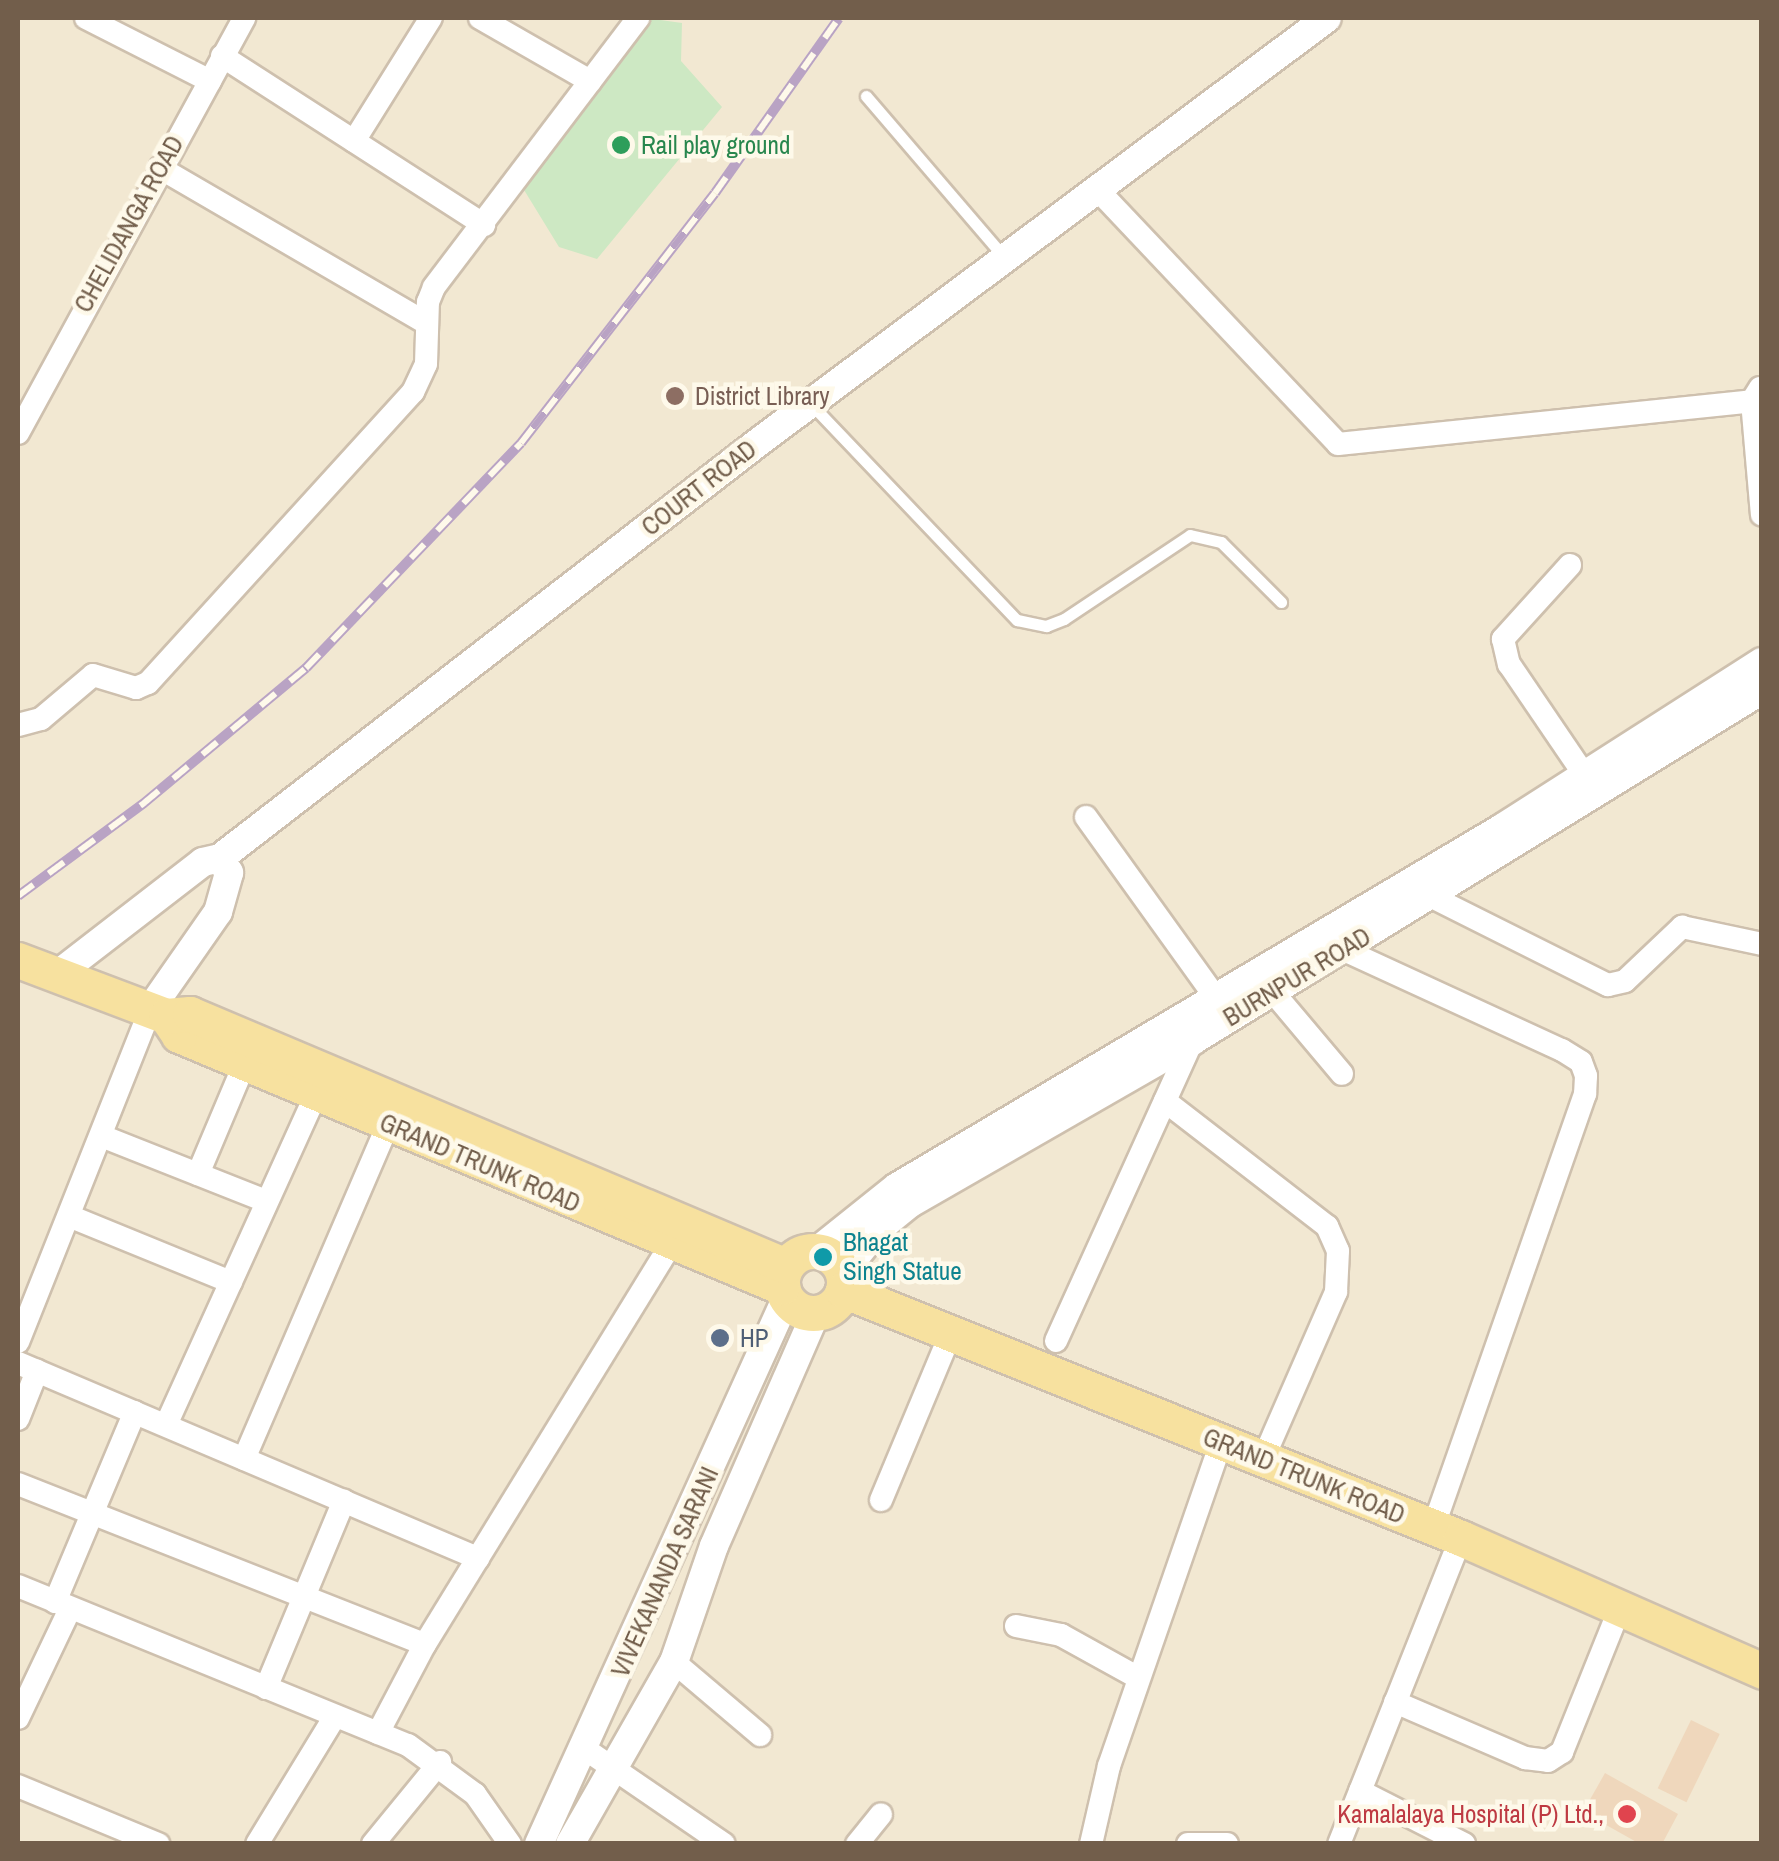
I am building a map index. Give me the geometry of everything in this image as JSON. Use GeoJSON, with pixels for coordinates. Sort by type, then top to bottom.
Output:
{"type":"FeatureCollection","features":[{"type":"Feature","properties":{"kind":"main road"},"geometry":{"type":"LineString","coordinates":[[18,960],[166,1020]]}},
{"type":"Feature","properties":{"kind":"main road","name":"GRAND TRUNK ROAD"},"geometry":{"type":"LineString","coordinates":[[166,1020],[245,1064],[672,1242],[811,1282]]}},
{"type":"Feature","properties":{"kind":"main road","name":"GRAND TRUNK ROAD"},"geometry":{"type":"LineString","coordinates":[[166,1020],[811,1282],[952,1334],[1447,1533],[1762,1671]]}},
{"type":"Feature","properties":{"kind":"street"},"geometry":{"type":"LineString","coordinates":[[86,18],[210,81]]}},
{"type":"Feature","properties":{"kind":"street","name":"CHELIDANGA ROAD"},"geometry":{"type":"LineString","coordinates":[[18,433],[244,18]]}},
{"type":"Feature","properties":{"kind":"street"},"geometry":{"type":"LineString","coordinates":[[354,142],[431,18]]}},
{"type":"Feature","properties":{"kind":"street"},"geometry":{"type":"LineString","coordinates":[[480,18],[590,81]]}},
{"type":"Feature","properties":{"kind":"street"},"geometry":{"type":"LineString","coordinates":[[18,725],[41,719],[92,675],[136,688],[148,683],[413,392],[426,364],[426,323],[434,287],[638,18]]}},
{"type":"Feature","properties":{"kind":"street","name":"COURT ROAD"},"geometry":{"type":"LineString","coordinates":[[58,974],[203,862],[220,858],[810,403],[1327,18]]}},
{"type":"Feature","properties":{"kind":"street"},"geometry":{"type":"LineString","coordinates":[[222,56],[484,225]]}},
{"type":"Feature","properties":{"kind":"street"},"geometry":{"type":"LineString","coordinates":[[160,168],[426,323]]}},
{"type":"Feature","properties":{"kind":"street"},"geometry":{"type":"LineString","coordinates":[[1096,188],[1338,444],[1758,395],[1762,515]]}},
{"type":"Feature","properties":{"kind":"street"},"geometry":{"type":"LineString","coordinates":[[1570,566],[1504,638],[1509,664],[1586,776]]}},
{"type":"Feature","properties":{"kind":"street"},"geometry":{"type":"LineString","coordinates":[[811,1282],[897,1187],[1586,776],[1762,662]]}},
{"type":"Feature","properties":{"kind":"street","name":"BURNPUR ROAD"},"geometry":{"type":"LineString","coordinates":[[811,1282],[909,1204],[1192,1041],[1760,693]]}},
{"type":"Feature","properties":{"kind":"street"},"geometry":{"type":"LineString","coordinates":[[1086,817],[1216,998]]}},
{"type":"Feature","properties":{"kind":"street"},"geometry":{"type":"LineString","coordinates":[[18,1342],[104,1136],[218,912],[229,874],[220,858]]}},
{"type":"Feature","properties":{"kind":"street"},"geometry":{"type":"LineString","coordinates":[[1430,896],[1608,986],[1625,982],[1682,928],[1762,944]]}},
{"type":"Feature","properties":{"kind":"street"},"geometry":{"type":"LineString","coordinates":[[1339,1844],[1395,1702],[1585,1094],[1586,1076],[1581,1062],[1562,1050],[1342,949]]}},
{"type":"Feature","properties":{"kind":"street"},"geometry":{"type":"LineString","coordinates":[[1273,992],[1342,1074]]}},
{"type":"Feature","properties":{"kind":"street"},"geometry":{"type":"LineString","coordinates":[[1056,1341],[1192,1041]]}},
{"type":"Feature","properties":{"kind":"street"},"geometry":{"type":"LineString","coordinates":[[198,1174],[245,1064]]}},
{"type":"Feature","properties":{"kind":"street"},"geometry":{"type":"LineString","coordinates":[[166,1426],[316,1094]]}},
{"type":"Feature","properties":{"kind":"street"},"geometry":{"type":"LineString","coordinates":[[1165,1101],[1327,1226],[1338,1252],[1336,1292],[1263,1459]]}},
{"type":"Feature","properties":{"kind":"street"},"geometry":{"type":"LineString","coordinates":[[244,1458],[388,1125]]}},
{"type":"Feature","properties":{"kind":"street"},"geometry":{"type":"LineString","coordinates":[[104,1136],[266,1201]]}},
{"type":"Feature","properties":{"kind":"street"},"geometry":{"type":"LineString","coordinates":[[69,1216],[231,1282]]}},
{"type":"Feature","properties":{"kind":"street"},"geometry":{"type":"LineString","coordinates":[[378,1733],[425,1644],[672,1242]]}},
{"type":"Feature","properties":{"kind":"street","name":"VIVEKANANDA SARANI"},"geometry":{"type":"LineString","coordinates":[[570,1844],[612,1764],[674,1662],[811,1282]]}},
{"type":"Feature","properties":{"kind":"street","name":"VIVEKANANDA SARANI"},"geometry":{"type":"LineString","coordinates":[[539,1844],[811,1282]]}},
{"type":"Feature","properties":{"kind":"street"},"geometry":{"type":"LineString","coordinates":[[881,1500],[952,1334]]}},
{"type":"Feature","properties":{"kind":"street"},"geometry":{"type":"LineString","coordinates":[[18,1419],[27,1367],[478,1558]]}},
{"type":"Feature","properties":{"kind":"street"},"geometry":{"type":"LineString","coordinates":[[18,1718],[135,1412]]}},
{"type":"Feature","properties":{"kind":"street"},"geometry":{"type":"LineString","coordinates":[[1092,1844],[1139,1678],[1220,1442]]}},
{"type":"Feature","properties":{"kind":"street"},"geometry":{"type":"LineString","coordinates":[[18,1484],[425,1644]]}},
{"type":"Feature","properties":{"kind":"street"},"geometry":{"type":"LineString","coordinates":[[266,1688],[344,1501]]}},
{"type":"Feature","properties":{"kind":"street"},"geometry":{"type":"LineString","coordinates":[[18,1586],[440,1762],[475,1794],[510,1844]]}},
{"type":"Feature","properties":{"kind":"street"},"geometry":{"type":"LineString","coordinates":[[1395,1702],[1525,1758],[1548,1761],[1562,1752],[1620,1608]]}},
{"type":"Feature","properties":{"kind":"street"},"geometry":{"type":"LineString","coordinates":[[1016,1626],[1061,1634],[1139,1678]]}},
{"type":"Feature","properties":{"kind":"street"},"geometry":{"type":"LineString","coordinates":[[674,1662],[760,1735]]}},
{"type":"Feature","properties":{"kind":"street"},"geometry":{"type":"LineString","coordinates":[[256,1844],[335,1716]]}},
{"type":"Feature","properties":{"kind":"street"},"geometry":{"type":"LineString","coordinates":[[585,1748],[724,1844]]}},
{"type":"Feature","properties":{"kind":"street"},"geometry":{"type":"LineString","coordinates":[[373,1844],[440,1762]]}},
{"type":"Feature","properties":{"kind":"street"},"geometry":{"type":"LineString","coordinates":[[18,1786],[121,1836],[158,1844]]}},
{"type":"Feature","properties":{"kind":"street"},"geometry":{"type":"LineString","coordinates":[[1360,1791],[1464,1844]]}},
{"type":"Feature","properties":{"kind":"street"},"geometry":{"type":"LineString","coordinates":[[857,1844],[881,1814]]}},
{"type":"Feature","properties":{"kind":"street"},"geometry":{"type":"LineString","coordinates":[[1188,1844],[1221,1842]]}},
{"type":"Feature","properties":{"kind":"lane"},"geometry":{"type":"LineString","coordinates":[[866,96],[1004,257]]}},
{"type":"Feature","properties":{"kind":"lane"},"geometry":{"type":"LineString","coordinates":[[810,403],[1017,620],[1046,626],[1064,619],[1190,535],[1220,542],[1281,602]]}},
{"type":"Feature","properties":{"kind":"shaded area"},"geometry":{"type":"Polygon","coordinates":[[[18,18],[1761,18],[1761,1843],[18,1843],[18,18]]]}},
{"type":"Feature","properties":{"kind":"green space","name":"Rail play ground"},"geometry":{"type":"Polygon","coordinates":[[[646,18],[682,23],[681,61],[722,107],[597,259],[559,247],[521,185],[646,18]]]}},
{"type":"Feature","properties":{"kind":"building"},"geometry":{"type":"Polygon","coordinates":[[[1691,1720],[1720,1734],[1686,1802],[1658,1788],[1691,1720]]]}},
{"type":"Feature","properties":{"kind":"building"},"geometry":{"type":"Polygon","coordinates":[[[1605,1773],[1678,1814],[1662,1844],[1640,1844],[1583,1812],[1605,1773]]]}},
{"type":"Feature","properties":{"kind":"railway"},"geometry":{"type":"LineString","coordinates":[[18,896],[144,803],[306,668],[521,443],[715,193],[839,18]]}},
{"type":"Feature","properties":{"kind":"place","name":"Rail play ground"},"geometry":{"type":"Point","coordinates":[621,145]}},
{"type":"Feature","properties":{"kind":"place","name":"District Library"},"geometry":{"type":"Point","coordinates":[675,396]}},
{"type":"Feature","properties":{"kind":"place","name":"Bhagat Singh Statue"},"geometry":{"type":"Point","coordinates":[823,1257]}},
{"type":"Feature","properties":{"kind":"place","name":"HP"},"geometry":{"type":"Point","coordinates":[720,1338]}},
{"type":"Feature","properties":{"kind":"place","name":"Kamalalaya Hospital (P) Ltd.,"},"geometry":{"type":"Point","coordinates":[1627,1814]}}]}
